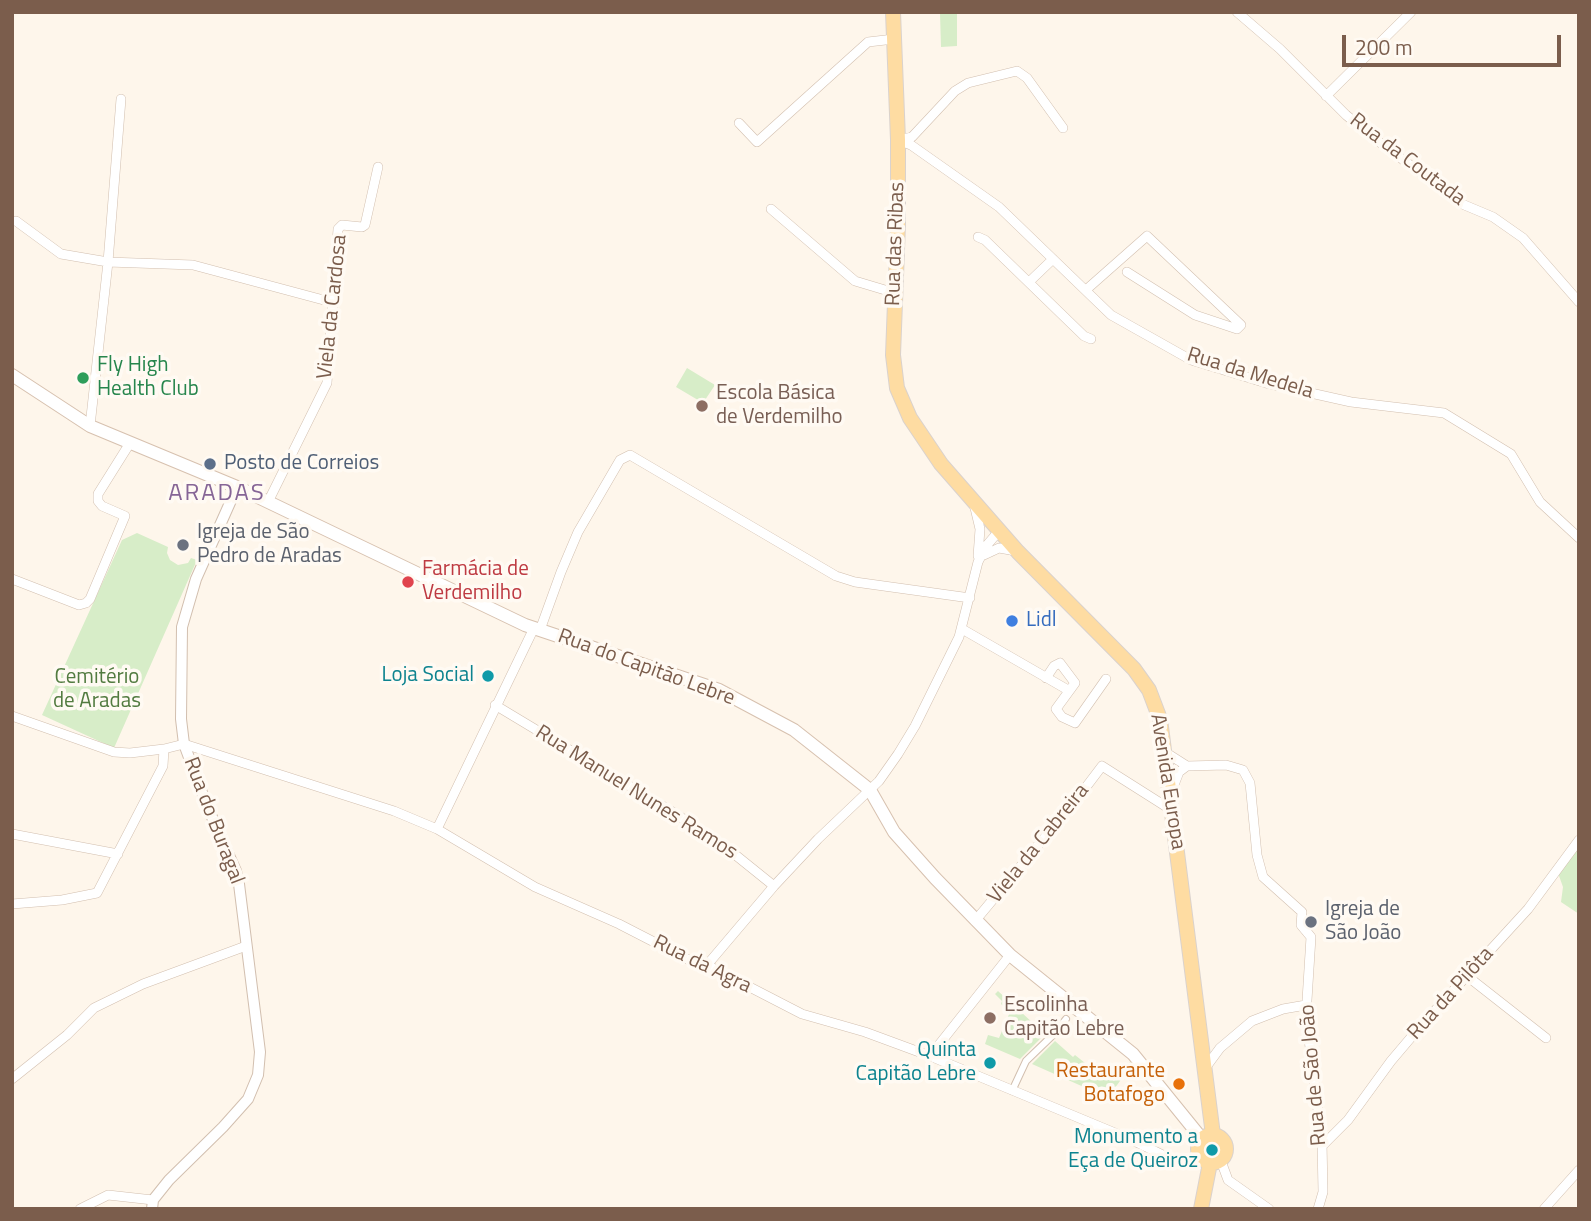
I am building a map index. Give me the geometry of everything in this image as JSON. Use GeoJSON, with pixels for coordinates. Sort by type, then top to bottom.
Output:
{"type":"FeatureCollection","features":[{"type":"Feature","properties":{"kind":"main road","name":"Rua das Ribas"},"geometry":{"type":"LineString","coordinates":[[893,12],[898,224],[892,355],[897,388],[910,418],[941,464],[971,498]]}},
{"type":"Feature","properties":{"kind":"main road","name":"Rua do Capitão Lebre"},"geometry":{"type":"LineString","coordinates":[[12,375],[90,426],[237,487],[537,629],[719,690],[794,730],[870,790],[894,832],[975,921],[1010,955],[1133,1054],[1205,1142]]}},
{"type":"Feature","properties":{"kind":"main road","name":"Avenida Europa"},"geometry":{"type":"LineString","coordinates":[[971,498],[1018,552],[1134,669],[1149,690],[1160,719],[1206,1067],[1205,1142],[1222,1138],[1227,1145],[1226,1154],[1215,1162],[1201,1209]]}},
{"type":"Feature","properties":{"kind":"main road"},"geometry":{"type":"LineString","coordinates":[[1205,1142],[1203,1160],[1215,1162]]}},
{"type":"Feature","properties":{"kind":"street","name":"Rua da Coutada"},"geometry":{"type":"LineString","coordinates":[[1237,12],[1280,49],[1346,115],[1437,187],[1462,204],[1493,217],[1523,238],[1579,302]]}},
{"type":"Feature","properties":{"kind":"street"},"geometry":{"type":"LineString","coordinates":[[1326,96],[1411,12]]}},
{"type":"Feature","properties":{"kind":"street"},"geometry":{"type":"LineString","coordinates":[[739,123],[757,142],[868,42],[894,38]]}},
{"type":"Feature","properties":{"kind":"street"},"geometry":{"type":"LineString","coordinates":[[898,140],[912,137],[956,91],[968,83],[1017,71],[1027,78],[1063,128]]}},
{"type":"Feature","properties":{"kind":"street"},"geometry":{"type":"LineString","coordinates":[[90,426],[121,99]]}},
{"type":"Feature","properties":{"kind":"street","name":"Rua da Medela"},"geometry":{"type":"LineString","coordinates":[[898,140],[911,145],[999,207],[1111,314],[1191,360],[1266,383],[1351,402],[1444,413],[1511,454],[1540,502],[1579,538]]}},
{"type":"Feature","properties":{"kind":"street","name":"Viela da Cardosa"},"geometry":{"type":"LineString","coordinates":[[268,502],[327,383],[338,229],[342,225],[365,225],[378,167]]}},
{"type":"Feature","properties":{"kind":"street"},"geometry":{"type":"LineString","coordinates":[[771,209],[855,281],[895,293]]}},
{"type":"Feature","properties":{"kind":"street"},"geometry":{"type":"LineString","coordinates":[[16,221],[61,254],[107,262],[193,265],[331,302]]}},
{"type":"Feature","properties":{"kind":"street"},"geometry":{"type":"LineString","coordinates":[[1087,289],[1147,236],[1241,325],[1237,329],[1195,315],[1127,272]]}},
{"type":"Feature","properties":{"kind":"street"},"geometry":{"type":"LineString","coordinates":[[978,237],[985,240],[1084,336],[1091,339]]}},
{"type":"Feature","properties":{"kind":"street"},"geometry":{"type":"LineString","coordinates":[[1028,282],[1053,259]]}},
{"type":"Feature","properties":{"kind":"street"},"geometry":{"type":"LineString","coordinates":[[1210,320],[1216,313],[1218,303]]}},
{"type":"Feature","properties":{"kind":"street"},"geometry":{"type":"LineString","coordinates":[[12,579],[79,605],[90,599],[125,516],[102,506],[98,501],[98,494],[130,443]]}},
{"type":"Feature","properties":{"kind":"street"},"geometry":{"type":"LineString","coordinates":[[437,829],[495,705],[537,629],[585,520],[620,460],[630,455],[836,576],[855,582],[970,598]]}},
{"type":"Feature","properties":{"kind":"street","name":"Rua do Buragal"},"geometry":{"type":"LineString","coordinates":[[153,1204],[178,1170],[248,1099],[258,1075],[260,1052],[236,871],[207,806],[184,744],[181,719],[182,626],[196,579],[237,487]]}},
{"type":"Feature","properties":{"kind":"street"},"geometry":{"type":"LineString","coordinates":[[707,965],[774,886],[845,811],[879,782],[915,726],[962,629],[970,598],[980,540],[979,516],[971,498]]}},
{"type":"Feature","properties":{"kind":"street"},"geometry":{"type":"LineString","coordinates":[[978,562],[999,531]]}},
{"type":"Feature","properties":{"kind":"street"},"geometry":{"type":"LineString","coordinates":[[980,540],[999,531]]}},
{"type":"Feature","properties":{"kind":"street"},"geometry":{"type":"LineString","coordinates":[[978,562],[993,549],[1005,548],[1018,552]]}},
{"type":"Feature","properties":{"kind":"street"},"geometry":{"type":"LineString","coordinates":[[962,629],[1068,690]]}},
{"type":"Feature","properties":{"kind":"street"},"geometry":{"type":"LineString","coordinates":[[1046,678],[1054,666],[1060,663],[1075,683],[1056,709],[1062,717],[1075,723],[1106,679]]}},
{"type":"Feature","properties":{"kind":"street","name":"Rua Manuel Nunes Ramos"},"geometry":{"type":"LineString","coordinates":[[495,705],[676,814],[733,853],[774,886]]}},
{"type":"Feature","properties":{"kind":"street"},"geometry":{"type":"LineString","coordinates":[[12,716],[114,752],[164,749],[184,744]]}},
{"type":"Feature","properties":{"kind":"street","name":"Rua da Agra"},"geometry":{"type":"LineString","coordinates":[[184,744],[394,811],[437,829],[535,887],[619,924],[691,961],[707,965],[802,1014],[865,1032],[930,1056],[1132,1140],[1171,1159],[1188,1160],[1205,1142]]}},
{"type":"Feature","properties":{"kind":"street"},"geometry":{"type":"LineString","coordinates":[[12,904],[62,900],[97,893],[163,766],[164,749]]}},
{"type":"Feature","properties":{"kind":"street"},"geometry":{"type":"LineString","coordinates":[[1165,752],[1187,766],[1175,780],[1170,796]]}},
{"type":"Feature","properties":{"kind":"street"},"geometry":{"type":"LineString","coordinates":[[190,759],[209,753]]}},
{"type":"Feature","properties":{"kind":"street","name":"Rua de São João"},"geometry":{"type":"LineString","coordinates":[[1187,766],[1226,765],[1243,770],[1248,776],[1257,855],[1263,877],[1301,912],[1301,925],[1311,937],[1306,1004],[1322,1146],[1323,1192],[1318,1209]]}},
{"type":"Feature","properties":{"kind":"street","name":"Viela da Cabreira"},"geometry":{"type":"LineString","coordinates":[[975,921],[1073,804],[1101,766],[1172,811]]}},
{"type":"Feature","properties":{"kind":"street"},"geometry":{"type":"LineString","coordinates":[[12,834],[118,854]]}},
{"type":"Feature","properties":{"kind":"street","name":"Rua da Pilôta"},"geometry":{"type":"LineString","coordinates":[[1322,1146],[1348,1120],[1419,1028],[1528,909],[1579,840]]}},
{"type":"Feature","properties":{"kind":"street"},"geometry":{"type":"LineString","coordinates":[[12,1079],[67,1035],[94,1008],[143,984],[246,946]]}},
{"type":"Feature","properties":{"kind":"street"},"geometry":{"type":"LineString","coordinates":[[930,1056],[1010,955]]}},
{"type":"Feature","properties":{"kind":"street"},"geometry":{"type":"LineString","coordinates":[[1466,976],[1546,1038]]}},
{"type":"Feature","properties":{"kind":"street"},"geometry":{"type":"LineString","coordinates":[[1206,1067],[1220,1048],[1252,1021],[1283,1009],[1306,1004]]}},
{"type":"Feature","properties":{"kind":"street"},"geometry":{"type":"LineString","coordinates":[[1013,1091],[1026,1061],[1066,1019]]}},
{"type":"Feature","properties":{"kind":"street"},"geometry":{"type":"LineString","coordinates":[[1215,1162],[1228,1180],[1269,1209]]}},
{"type":"Feature","properties":{"kind":"street"},"geometry":{"type":"LineString","coordinates":[[1544,1209],[1579,1170]]}},
{"type":"Feature","properties":{"kind":"street"},"geometry":{"type":"LineString","coordinates":[[80,1209],[108,1195],[153,1204]]}},
{"type":"Feature","properties":{"kind":"green space"},"geometry":{"type":"Polygon","coordinates":[[[957,12],[957,46],[941,47],[940,13],[957,12]]]}},
{"type":"Feature","properties":{"kind":"green space"},"geometry":{"type":"Polygon","coordinates":[[[687,368],[715,385],[703,403],[676,387],[687,368]]]}},
{"type":"Feature","properties":{"kind":"green space","name":"Cemitério de Aradas"},"geometry":{"type":"Polygon","coordinates":[[[137,533],[168,547],[170,560],[178,565],[188,563],[191,558],[197,560],[114,748],[42,715],[122,540],[137,533]]]}},
{"type":"Feature","properties":{"kind":"green space"},"geometry":{"type":"Polygon","coordinates":[[[1579,844],[1579,914],[1561,902],[1563,887],[1558,873],[1579,844]]]}},
{"type":"Feature","properties":{"kind":"green space"},"geometry":{"type":"Polygon","coordinates":[[[998,991],[1045,1034],[1020,1059],[985,1044],[988,1035],[999,1038],[1010,1012],[995,994],[998,991]]]}},
{"type":"Feature","properties":{"kind":"green space"},"geometry":{"type":"Polygon","coordinates":[[[1055,1041],[1105,1079],[1108,1076],[1114,1081],[1130,1062],[1133,1063],[1104,1103],[1096,1098],[1095,1092],[1032,1064],[1055,1041]]]}},
{"type":"Feature","properties":{"kind":"place","name":"Fly High Health Club"},"geometry":{"type":"Point","coordinates":[83,378]}},
{"type":"Feature","properties":{"kind":"place","name":"Escola Básica de Verdemilho"},"geometry":{"type":"Point","coordinates":[702,406]}},
{"type":"Feature","properties":{"kind":"place","name":"Posto de Correios"},"geometry":{"type":"Point","coordinates":[210,464]}},
{"type":"Feature","properties":{"kind":"place","name":"Igreja de São Pedro de Aradas"},"geometry":{"type":"Point","coordinates":[183,545]}},
{"type":"Feature","properties":{"kind":"place","name":"Farmácia de Verdemilho"},"geometry":{"type":"Point","coordinates":[408,582]}},
{"type":"Feature","properties":{"kind":"place","name":"Lidl"},"geometry":{"type":"Point","coordinates":[1012,621]}},
{"type":"Feature","properties":{"kind":"place","name":"Loja Social"},"geometry":{"type":"Point","coordinates":[488,676]}},
{"type":"Feature","properties":{"kind":"place","name":"Igreja de São João"},"geometry":{"type":"Point","coordinates":[1311,922]}},
{"type":"Feature","properties":{"kind":"place","name":"Escolinha Capitão Lebre"},"geometry":{"type":"Point","coordinates":[990,1018]}},
{"type":"Feature","properties":{"kind":"place","name":"Quinta Capitão Lebre"},"geometry":{"type":"Point","coordinates":[990,1063]}},
{"type":"Feature","properties":{"kind":"place","name":"Restaurante Botafogo"},"geometry":{"type":"Point","coordinates":[1179,1084]}},
{"type":"Feature","properties":{"kind":"place","name":"Monumento a Eça de Queiroz"},"geometry":{"type":"Point","coordinates":[1212,1150]}},
{"type":"Feature","properties":{"kind":"district","name":"ARADAS"},"geometry":{"type":"Point","coordinates":[217,494]}}]}
